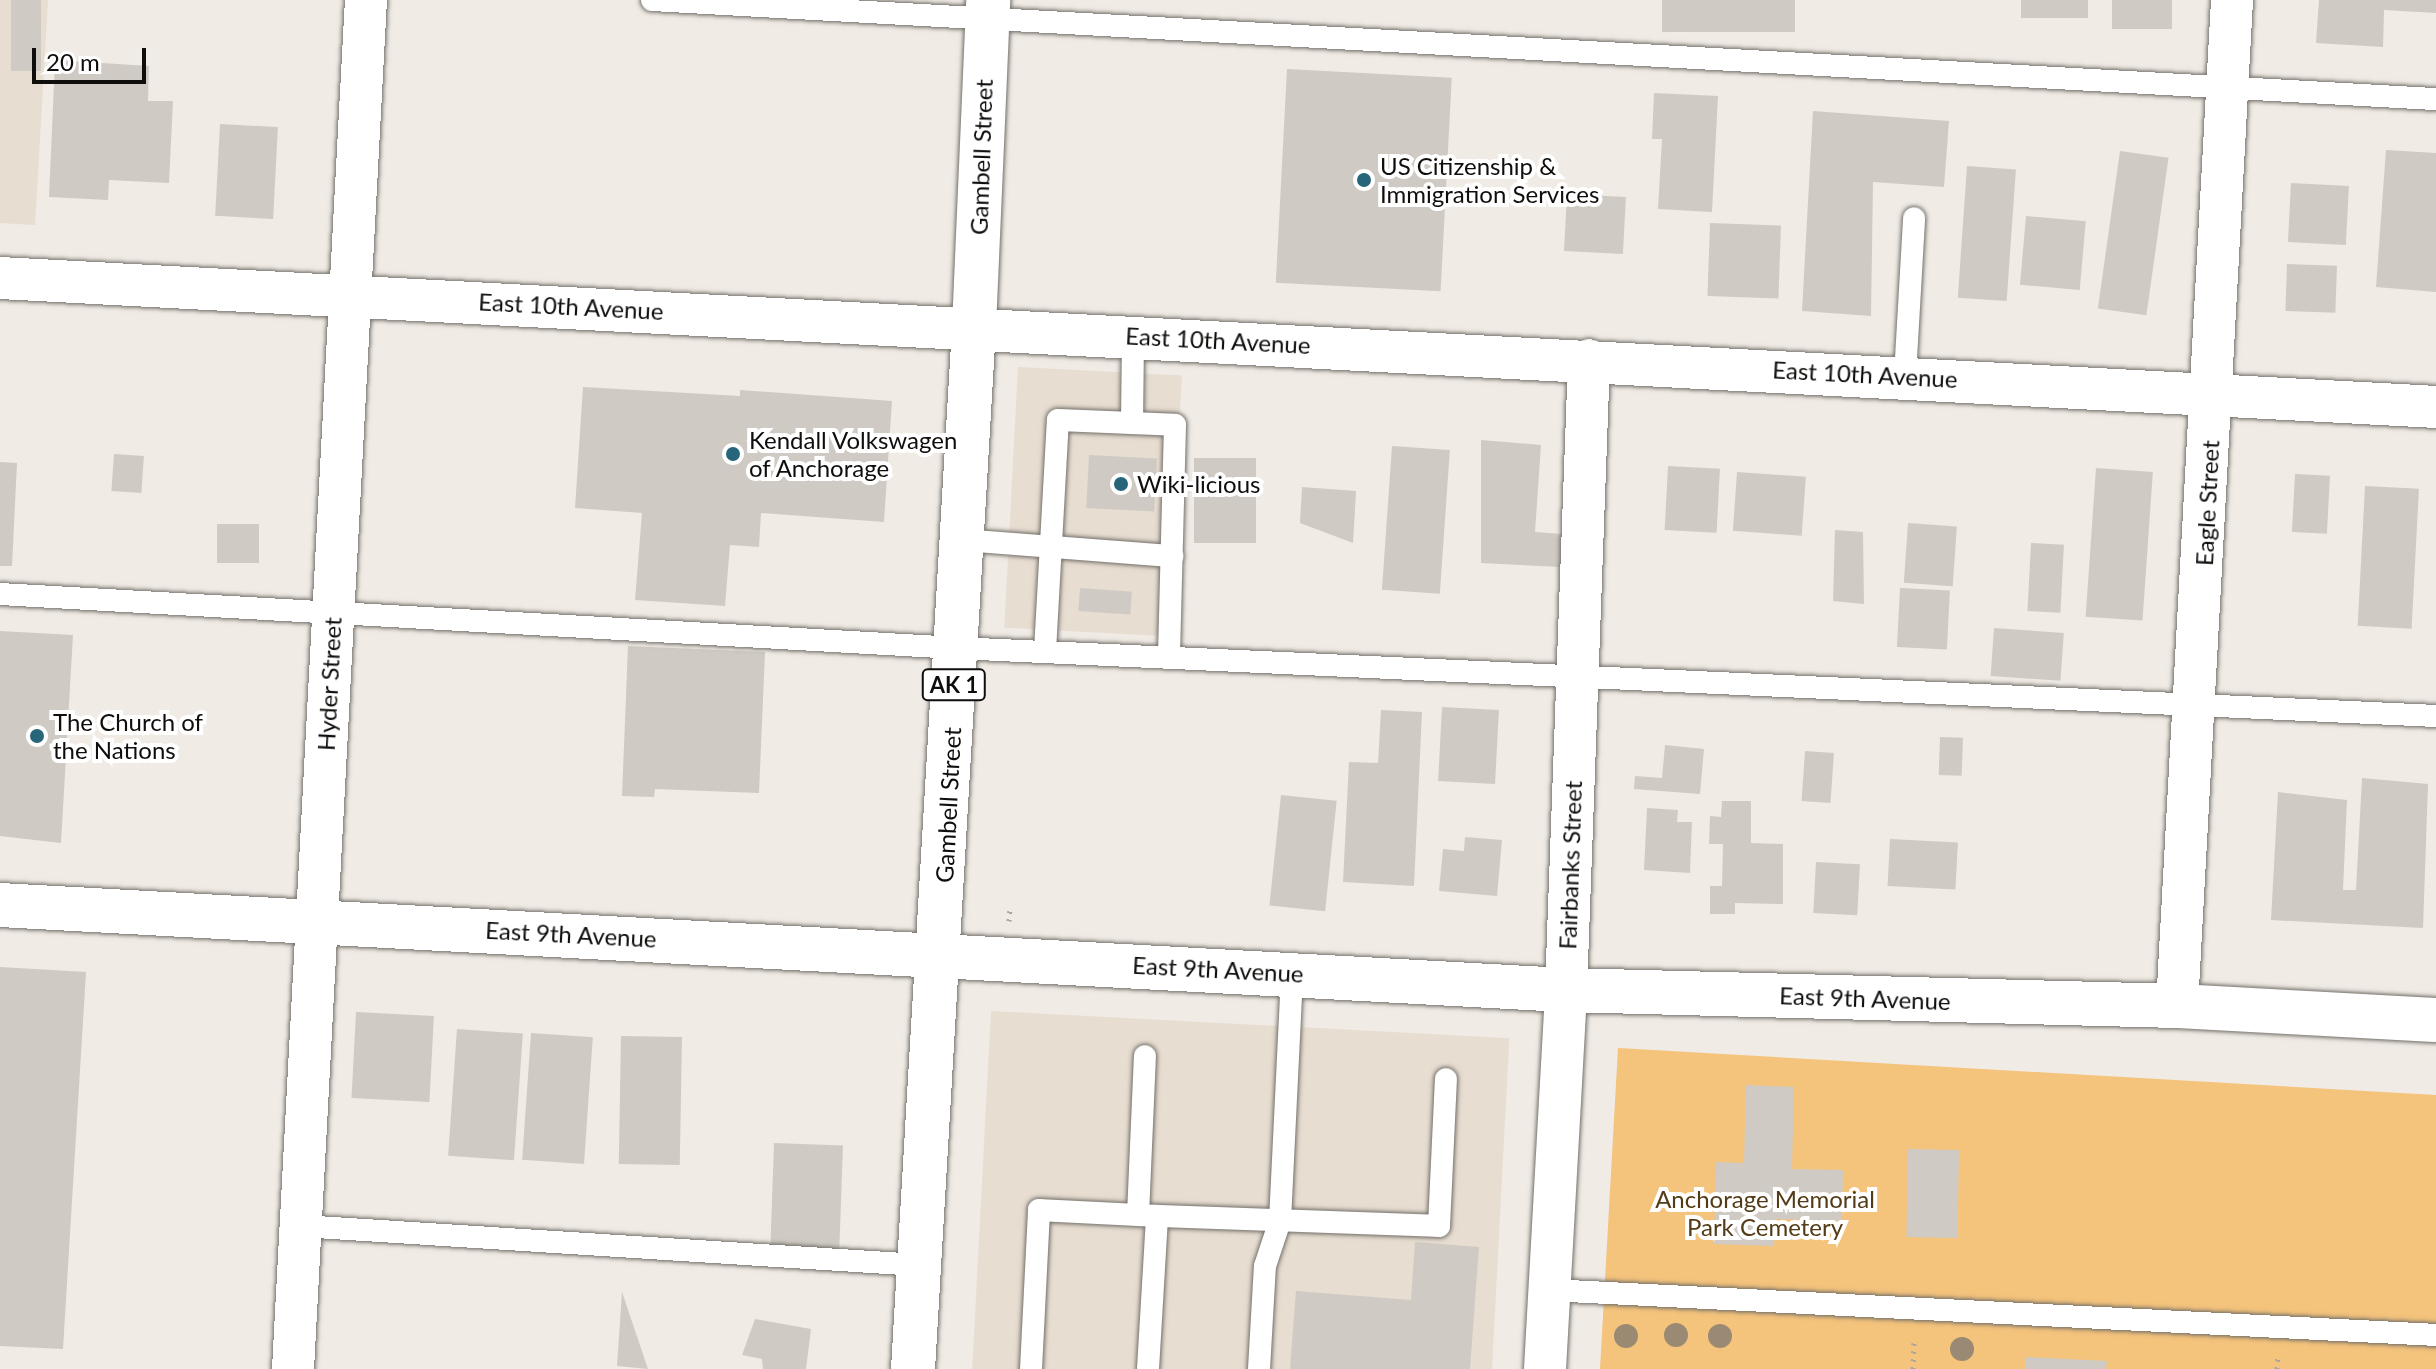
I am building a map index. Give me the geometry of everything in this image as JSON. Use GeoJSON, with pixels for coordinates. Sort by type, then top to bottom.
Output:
{"type":"FeatureCollection","features":[{"type":"Feature","properties":{"kind":"main road","name":"Gambell Street"},"geometry":{"type":"LineString","coordinates":[[913,1369],[940,952],[974,327],[987,8]]}},
{"type":"Feature","properties":{"kind":"main road","name":"East 9th Avenue"},"geometry":{"type":"LineString","coordinates":[[0,905],[940,952],[1566,990],[2177,1006],[2436,1020]]}},
{"type":"Feature","properties":{"kind":"street","name":"Hyder Street"},"geometry":{"type":"LineString","coordinates":[[293,1369],[366,0]]}},
{"type":"Feature","properties":{"kind":"street","name":"Eagle Street"},"geometry":{"type":"LineString","coordinates":[[2177,1006],[2214,392],[2232,0]]}},
{"type":"Feature","properties":{"kind":"street","name":"East 10th Avenue"},"geometry":{"type":"LineString","coordinates":[[0,278],[2214,392],[2436,407]]}},
{"type":"Feature","properties":{"kind":"street","name":"Fairbanks Street"},"geometry":{"type":"LineString","coordinates":[[1545,1369],[1566,990],[1589,360]]}},
{"type":"Feature","properties":{"kind":"lane"},"geometry":{"type":"LineString","coordinates":[[652,0],[987,8],[2436,99]]}},
{"type":"Feature","properties":{"kind":"lane"},"geometry":{"type":"LineString","coordinates":[[1905,376],[1914,218]]}},
{"type":"Feature","properties":{"kind":"lane"},"geometry":{"type":"LineString","coordinates":[[1132,423],[1133,336]]}},
{"type":"Feature","properties":{"kind":"lane"},"geometry":{"type":"LineString","coordinates":[[1045,651],[1058,420],[1175,425],[1169,656]]}},
{"type":"Feature","properties":{"kind":"lane"},"geometry":{"type":"LineString","coordinates":[[962,540],[1172,556]]}},
{"type":"Feature","properties":{"kind":"lane"},"geometry":{"type":"LineString","coordinates":[[0,594],[956,648],[1577,673],[2436,716]]}},
{"type":"Feature","properties":{"kind":"lane"},"geometry":{"type":"LineString","coordinates":[[1259,1369],[1265,1266],[1280,1221],[1292,974]]}},
{"type":"Feature","properties":{"kind":"lane"},"geometry":{"type":"LineString","coordinates":[[1145,1056],[1148,1369]]}},
{"type":"Feature","properties":{"kind":"lane"},"geometry":{"type":"LineString","coordinates":[[1031,1369],[1039,1210],[1439,1226],[1446,1079]]}},
{"type":"Feature","properties":{"kind":"lane"},"geometry":{"type":"LineString","coordinates":[[301,1226],[919,1265]]}},
{"type":"Feature","properties":{"kind":"lane"},"geometry":{"type":"LineString","coordinates":[[1549,1290],[2436,1335]]}},
{"type":"Feature","properties":{"kind":"shaded area"},"geometry":{"type":"Polygon","coordinates":[[[0,0],[48,0],[35,225],[0,223],[0,0]]]}},
{"type":"Feature","properties":{"kind":"shaded area"},"geometry":{"type":"Polygon","coordinates":[[[1018,367],[1182,376],[1168,636],[1004,628],[1018,367]]]}},
{"type":"Feature","properties":{"kind":"shaded area"},"geometry":{"type":"Polygon","coordinates":[[[991,1011],[1509,1038],[1492,1369],[972,1369],[991,1011]]]}},
{"type":"Feature","properties":{"kind":"green space","name":"Anchorage Memorial Park Cemetery"},"geometry":{"type":"Polygon","coordinates":[[[1618,1048],[2436,1095],[2436,1369],[1600,1369],[1618,1048]]]}},
{"type":"Feature","properties":{"kind":"building"},"geometry":{"type":"Polygon","coordinates":[[[11,0],[41,0],[41,71],[11,71],[11,0]]]}},
{"type":"Feature","properties":{"kind":"building"},"geometry":{"type":"Polygon","coordinates":[[[1662,0],[1795,0],[1795,32],[1662,32],[1662,0]]]}},
{"type":"Feature","properties":{"kind":"building"},"geometry":{"type":"Polygon","coordinates":[[[2021,0],[2088,0],[2088,18],[2021,18],[2021,0]]]}},
{"type":"Feature","properties":{"kind":"building"},"geometry":{"type":"Polygon","coordinates":[[[2112,0],[2172,0],[2172,29],[2112,29],[2112,0]]]}},
{"type":"Feature","properties":{"kind":"building"},"geometry":{"type":"Polygon","coordinates":[[[2319,0],[2436,0],[2436,13],[2384,10],[2383,47],[2316,43],[2319,0]]]}},
{"type":"Feature","properties":{"kind":"building"},"geometry":{"type":"Polygon","coordinates":[[[55,60],[149,66],[148,101],[173,101],[169,183],[109,180],[108,200],[49,197],[55,60]]]}},
{"type":"Feature","properties":{"kind":"building","name":"US Citizenship & Immigration Services"},"geometry":{"type":"Polygon","coordinates":[[[1287,69],[1452,78],[1441,291],[1276,283],[1287,69]]]}},
{"type":"Feature","properties":{"kind":"building"},"geometry":{"type":"Polygon","coordinates":[[[1654,93],[1718,96],[1712,212],[1658,209],[1662,139],[1652,139],[1654,93]]]}},
{"type":"Feature","properties":{"kind":"building"},"geometry":{"type":"Polygon","coordinates":[[[1813,111],[1949,121],[1944,187],[1873,182],[1871,316],[1802,311],[1813,111]]]}},
{"type":"Feature","properties":{"kind":"building"},"geometry":{"type":"Polygon","coordinates":[[[220,124],[278,127],[273,219],[215,216],[220,124]]]}},
{"type":"Feature","properties":{"kind":"building"},"geometry":{"type":"Polygon","coordinates":[[[2386,150],[2436,153],[2436,292],[2376,287],[2386,150]]]}},
{"type":"Feature","properties":{"kind":"building"},"geometry":{"type":"Polygon","coordinates":[[[2120,151],[2169,158],[2146,315],[2098,308],[2120,151]]]}},
{"type":"Feature","properties":{"kind":"building"},"geometry":{"type":"Polygon","coordinates":[[[1967,166],[2016,169],[2007,301],[1958,298],[1967,166]]]}},
{"type":"Feature","properties":{"kind":"building"},"geometry":{"type":"Polygon","coordinates":[[[2291,183],[2349,186],[2346,245],[2288,242],[2291,183]]]}},
{"type":"Feature","properties":{"kind":"building"},"geometry":{"type":"Polygon","coordinates":[[[1567,194],[1626,197],[1623,254],[1564,251],[1567,194]]]}},
{"type":"Feature","properties":{"kind":"building"},"geometry":{"type":"Polygon","coordinates":[[[2026,216],[2086,221],[2080,290],[2020,285],[2026,216]]]}},
{"type":"Feature","properties":{"kind":"building"},"geometry":{"type":"Polygon","coordinates":[[[1710,223],[1781,225],[1778,298],[1707,296],[1710,223]]]}},
{"type":"Feature","properties":{"kind":"building"},"geometry":{"type":"Polygon","coordinates":[[[2287,264],[2337,266],[2335,313],[2285,311],[2287,264]]]}},
{"type":"Feature","properties":{"kind":"building","name":"Kendall Volkswagen of Anchorage"},"geometry":{"type":"Polygon","coordinates":[[[583,387],[740,396],[740,390],[892,401],[884,522],[761,513],[759,547],[730,545],[725,606],[635,600],[642,513],[575,508],[583,387]]]}},
{"type":"Feature","properties":{"kind":"building"},"geometry":{"type":"Polygon","coordinates":[[[1481,440],[1541,445],[1535,532],[1562,534],[1561,567],[1481,563],[1481,440]]]}},
{"type":"Feature","properties":{"kind":"building"},"geometry":{"type":"Polygon","coordinates":[[[1392,446],[1450,450],[1440,594],[1382,590],[1392,446]]]}},
{"type":"Feature","properties":{"kind":"building"},"geometry":{"type":"Polygon","coordinates":[[[114,454],[144,456],[141,493],[111,491],[114,454]]]}},
{"type":"Feature","properties":{"kind":"building","name":"Wiki-licious"},"geometry":{"type":"Polygon","coordinates":[[[1089,455],[1157,459],[1154,511],[1086,508],[1089,455]]]}},
{"type":"Feature","properties":{"kind":"building"},"geometry":{"type":"Polygon","coordinates":[[[1194,458],[1256,458],[1256,543],[1194,543],[1194,458]]]}},
{"type":"Feature","properties":{"kind":"building"},"geometry":{"type":"Polygon","coordinates":[[[0,462],[17,463],[12,566],[0,566],[0,462]]]}},
{"type":"Feature","properties":{"kind":"building"},"geometry":{"type":"Polygon","coordinates":[[[1668,466],[1720,469],[1717,533],[1665,530],[1668,466]]]}},
{"type":"Feature","properties":{"kind":"building"},"geometry":{"type":"Polygon","coordinates":[[[2096,468],[2153,472],[2142,621],[2086,617],[2096,468]]]}},
{"type":"Feature","properties":{"kind":"building"},"geometry":{"type":"Polygon","coordinates":[[[1737,472],[1806,477],[1802,536],[1733,531],[1737,472]]]}},
{"type":"Feature","properties":{"kind":"building"},"geometry":{"type":"Polygon","coordinates":[[[2295,474],[2330,476],[2327,534],[2292,532],[2295,474]]]}},
{"type":"Feature","properties":{"kind":"building"},"geometry":{"type":"Polygon","coordinates":[[[2365,486],[2419,489],[2412,629],[2358,626],[2365,486]]]}},
{"type":"Feature","properties":{"kind":"building"},"geometry":{"type":"Polygon","coordinates":[[[1302,487],[1356,491],[1353,543],[1300,523],[1302,487]]]}},
{"type":"Feature","properties":{"kind":"building"},"geometry":{"type":"Polygon","coordinates":[[[1908,523],[1957,526],[1953,586],[1904,583],[1908,523]]]}},
{"type":"Feature","properties":{"kind":"building"},"geometry":{"type":"Polygon","coordinates":[[[217,524],[259,524],[259,563],[217,563],[217,524]]]}},
{"type":"Feature","properties":{"kind":"building"},"geometry":{"type":"Polygon","coordinates":[[[1835,530],[1863,532],[1864,604],[1833,601],[1835,530]]]}},
{"type":"Feature","properties":{"kind":"building"},"geometry":{"type":"Polygon","coordinates":[[[2031,543],[2064,545],[2060,613],[2027,611],[2031,543]]]}},
{"type":"Feature","properties":{"kind":"building"},"geometry":{"type":"Polygon","coordinates":[[[1080,588],[1132,592],[1130,615],[1078,611],[1080,588]]]}},
{"type":"Feature","properties":{"kind":"building"},"geometry":{"type":"Polygon","coordinates":[[[1900,588],[1950,591],[1947,650],[1897,647],[1900,588]]]}},
{"type":"Feature","properties":{"kind":"building"},"geometry":{"type":"Polygon","coordinates":[[[1994,628],[2064,633],[2060,681],[1991,676],[1994,628]]]}},
{"type":"Feature","properties":{"kind":"building","name":"The Church of the Nations"},"geometry":{"type":"Polygon","coordinates":[[[0,631],[73,635],[61,843],[0,836],[0,631]]]}},
{"type":"Feature","properties":{"kind":"building"},"geometry":{"type":"Polygon","coordinates":[[[628,646],[765,652],[759,793],[655,789],[654,797],[622,796],[628,646]]]}},
{"type":"Feature","properties":{"kind":"building"},"geometry":{"type":"Polygon","coordinates":[[[1442,707],[1499,710],[1495,784],[1438,781],[1442,707]]]}},
{"type":"Feature","properties":{"kind":"building"},"geometry":{"type":"Polygon","coordinates":[[[1381,710],[1422,712],[1414,886],[1343,882],[1349,762],[1378,763],[1381,710]]]}},
{"type":"Feature","properties":{"kind":"building"},"geometry":{"type":"Polygon","coordinates":[[[1940,737],[1963,738],[1962,776],[1939,775],[1940,737]]]}},
{"type":"Feature","properties":{"kind":"building"},"geometry":{"type":"Polygon","coordinates":[[[1665,745],[1704,749],[1700,794],[1634,789],[1635,776],[1662,778],[1665,745]]]}},
{"type":"Feature","properties":{"kind":"building"},"geometry":{"type":"Polygon","coordinates":[[[1805,751],[1834,753],[1830,803],[1802,801],[1805,751]]]}},
{"type":"Feature","properties":{"kind":"building"},"geometry":{"type":"Polygon","coordinates":[[[2362,778],[2428,784],[2423,928],[2271,920],[2278,792],[2347,800],[2343,890],[2356,890],[2362,778]]]}},
{"type":"Feature","properties":{"kind":"building"},"geometry":{"type":"Polygon","coordinates":[[[1281,795],[1337,801],[1325,911],[1269,905],[1281,795]]]}},
{"type":"Feature","properties":{"kind":"building"},"geometry":{"type":"Polygon","coordinates":[[[1722,801],[1751,801],[1751,843],[1783,844],[1783,904],[1735,903],[1735,914],[1710,914],[1710,886],[1722,886],[1723,844],[1709,844],[1710,816],[1721,817],[1722,801]]]}},
{"type":"Feature","properties":{"kind":"building"},"geometry":{"type":"Polygon","coordinates":[[[1647,808],[1678,810],[1677,822],[1692,822],[1690,873],[1644,870],[1647,808]]]}},
{"type":"Feature","properties":{"kind":"building"},"geometry":{"type":"Polygon","coordinates":[[[1465,837],[1502,840],[1497,896],[1439,891],[1443,849],[1464,851],[1465,837]]]}},
{"type":"Feature","properties":{"kind":"building"},"geometry":{"type":"Polygon","coordinates":[[[1890,839],[1958,843],[1955,889],[1888,886],[1890,839]]]}},
{"type":"Feature","properties":{"kind":"building"},"geometry":{"type":"Polygon","coordinates":[[[1816,862],[1860,864],[1857,915],[1813,913],[1816,862]]]}},
{"type":"Feature","properties":{"kind":"building"},"geometry":{"type":"Polygon","coordinates":[[[0,967],[86,972],[63,1349],[0,1346],[0,967]]]}},
{"type":"Feature","properties":{"kind":"building"},"geometry":{"type":"Polygon","coordinates":[[[356,1012],[434,1016],[429,1102],[351,1098],[356,1012]]]}},
{"type":"Feature","properties":{"kind":"building"},"geometry":{"type":"Polygon","coordinates":[[[457,1029],[523,1034],[514,1160],[448,1156],[457,1029]]]}},
{"type":"Feature","properties":{"kind":"building"},"geometry":{"type":"Polygon","coordinates":[[[531,1033],[593,1037],[584,1164],[522,1160],[531,1033]]]}},
{"type":"Feature","properties":{"kind":"building"},"geometry":{"type":"Polygon","coordinates":[[[621,1036],[682,1037],[680,1165],[619,1164],[621,1036]]]}},
{"type":"Feature","properties":{"kind":"building"},"geometry":{"type":"Polygon","coordinates":[[[1746,1085],[1794,1087],[1792,1169],[1843,1170],[1842,1221],[1775,1219],[1774,1246],[1714,1244],[1716,1162],[1744,1163],[1746,1085]]]}},
{"type":"Feature","properties":{"kind":"building"},"geometry":{"type":"Polygon","coordinates":[[[774,1143],[843,1145],[839,1251],[770,1249],[774,1143]]]}},
{"type":"Feature","properties":{"kind":"building"},"geometry":{"type":"Polygon","coordinates":[[[1908,1149],[1959,1150],[1957,1238],[1906,1237],[1908,1149]]]}},
{"type":"Feature","properties":{"kind":"building"},"geometry":{"type":"Polygon","coordinates":[[[1415,1242],[1479,1247],[1470,1369],[1290,1369],[1296,1291],[1411,1300],[1415,1242]]]}},
{"type":"Feature","properties":{"kind":"building"},"geometry":{"type":"Polygon","coordinates":[[[622,1292],[648,1369],[617,1366],[622,1292]]]}},
{"type":"Feature","properties":{"kind":"building"},"geometry":{"type":"Polygon","coordinates":[[[755,1319],[811,1329],[806,1369],[763,1369],[762,1359],[742,1355],[755,1319]]]}},
{"type":"Feature","properties":{"kind":"building"},"geometry":{"type":"Polygon","coordinates":[[[2025,1357],[2107,1361],[2106,1369],[2025,1369],[2025,1357]]]}},
{"type":"Feature","properties":{"kind":"place","name":"US Citizenship & Immigration Services"},"geometry":{"type":"Point","coordinates":[1364,180]}},
{"type":"Feature","properties":{"kind":"place","name":"Kendall Volkswagen of Anchorage"},"geometry":{"type":"Point","coordinates":[733,454]}},
{"type":"Feature","properties":{"kind":"place","name":"Wiki-licious"},"geometry":{"type":"Point","coordinates":[1121,484]}},
{"type":"Feature","properties":{"kind":"place","name":"The Church of the Nations"},"geometry":{"type":"Point","coordinates":[37,736]}}]}
